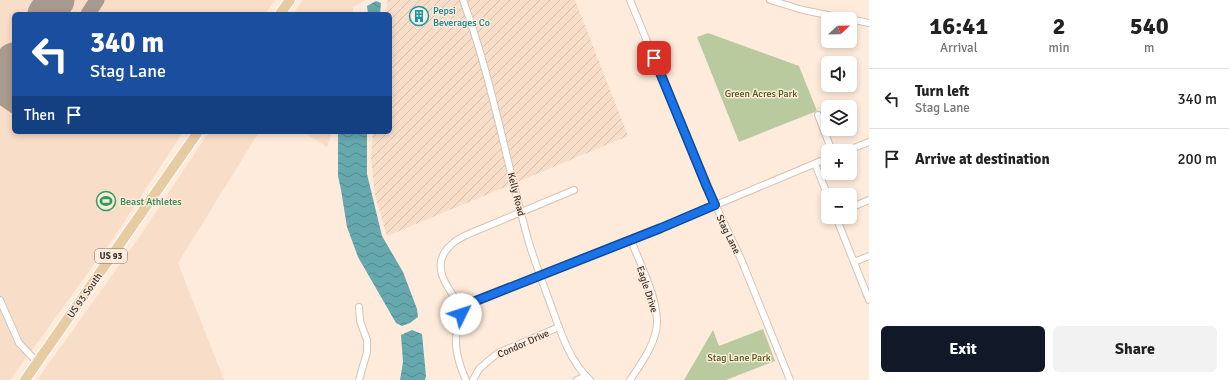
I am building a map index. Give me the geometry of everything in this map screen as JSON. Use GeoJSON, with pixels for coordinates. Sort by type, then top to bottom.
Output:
{"type":"FeatureCollection","features":[{"type":"Feature","properties":{"kind":"main road"},"geometry":{"type":"LineString","coordinates":[[281,12],[290,0]]}},
{"type":"Feature","properties":{"kind":"main road","name":"US 93 South"},"geometry":{"type":"LineString","coordinates":[[25,380],[197,134]]}},
{"type":"Feature","properties":{"kind":"street","name":"Kelly Road"},"geometry":{"type":"LineString","coordinates":[[463,0],[479,45],[521,213],[540,276],[571,355],[588,378]]}},
{"type":"Feature","properties":{"kind":"street","name":"Stag Lane"},"geometry":{"type":"LineString","coordinates":[[630,0],[704,180],[741,258],[790,380]]}},
{"type":"Feature","properties":{"kind":"street"},"geometry":{"type":"LineString","coordinates":[[770,0],[803,10],[821,14]]}},
{"type":"Feature","properties":{"kind":"street"},"geometry":{"type":"LineString","coordinates":[[857,21],[869,23]]}},
{"type":"Feature","properties":{"kind":"street"},"geometry":{"type":"LineString","coordinates":[[818,115],[829,144]]}},
{"type":"Feature","properties":{"kind":"street"},"geometry":{"type":"LineString","coordinates":[[857,147],[869,142]]}},
{"type":"Feature","properties":{"kind":"street"},"geometry":{"type":"LineString","coordinates":[[466,380],[457,358],[456,345],[457,327],[463,309],[468,304],[631,240],[821,161]]}},
{"type":"Feature","properties":{"kind":"street"},"geometry":{"type":"LineString","coordinates":[[815,164],[825,188]]}},
{"type":"Feature","properties":{"kind":"street"},"geometry":{"type":"LineString","coordinates":[[463,309],[446,285],[441,274],[441,263],[444,252],[448,247],[471,233],[574,190]]}},
{"type":"Feature","properties":{"kind":"street"},"geometry":{"type":"LineString","coordinates":[[857,205],[869,200]]}},
{"type":"Feature","properties":{"kind":"street"},"geometry":{"type":"LineString","coordinates":[[839,224],[869,300]]}},
{"type":"Feature","properties":{"kind":"street","name":"Eagle Drive"},"geometry":{"type":"LineString","coordinates":[[630,380],[639,368],[652,344],[656,332],[657,318],[654,298],[631,240]]}},
{"type":"Feature","properties":{"kind":"street"},"geometry":{"type":"LineString","coordinates":[[854,262],[869,256]]}},
{"type":"Feature","properties":{"kind":"street"},"geometry":{"type":"LineString","coordinates":[[0,300],[19,343],[37,362]]}},
{"type":"Feature","properties":{"kind":"street"},"geometry":{"type":"LineString","coordinates":[[359,307],[360,321],[367,340],[367,352],[359,380]]}},
{"type":"Feature","properties":{"kind":"street","name":"Condor Drive"},"geometry":{"type":"LineString","coordinates":[[473,380],[479,369],[498,353],[559,327]]}},
{"type":"Feature","properties":{"kind":"street"},"geometry":{"type":"LineString","coordinates":[[576,380],[588,378]]}},
{"type":"Feature","properties":{"kind":"shaded area"},"geometry":{"type":"Polygon","coordinates":[[[0,0],[275,0],[266,12],[12,12],[12,134],[182,134],[115,236],[10,380],[0,380],[0,0]]]}},
{"type":"Feature","properties":{"kind":"shaded area"},"geometry":{"type":"Polygon","coordinates":[[[303,0],[365,0],[353,7],[353,12],[294,12],[303,0]]]}},
{"type":"Feature","properties":{"kind":"shaded area"},"geometry":{"type":"Polygon","coordinates":[[[388,0],[575,0],[628,136],[387,236],[375,195],[371,158],[373,134],[392,134],[392,12],[386,12],[388,0]]]}},
{"type":"Feature","properties":{"kind":"shaded area"},"geometry":{"type":"Polygon","coordinates":[[[208,134],[258,134],[178,263],[224,380],[37,380],[138,239],[208,134]]]}},
{"type":"Feature","properties":{"kind":"shaded area"},"geometry":{"type":"Polygon","coordinates":[[[306,134],[331,134],[327,147],[306,134]]]}},
{"type":"Feature","properties":{"kind":"green space","name":"Green Acres Park"},"geometry":{"type":"Polygon","coordinates":[[[708,33],[799,66],[817,111],[739,142],[697,37],[708,33]]]}},
{"type":"Feature","properties":{"kind":"green space","name":"Stag Lane Park"},"geometry":{"type":"Polygon","coordinates":[[[763,329],[775,361],[726,380],[684,380],[713,330],[719,346],[763,329]]]}},
{"type":"Feature","properties":{"kind":"water"},"geometry":{"type":"Polygon","coordinates":[[[376,1],[381,3],[380,12],[368,12],[367,6],[376,1]]]}},
{"type":"Feature","properties":{"kind":"water"},"geometry":{"type":"Polygon","coordinates":[[[338,134],[367,134],[367,174],[382,236],[403,272],[417,309],[418,317],[410,323],[402,326],[396,323],[358,257],[347,227],[338,176],[338,134]]]}},
{"type":"Feature","properties":{"kind":"water"},"geometry":{"type":"Polygon","coordinates":[[[412,330],[422,334],[426,376],[425,380],[400,380],[403,362],[401,335],[412,330]]]}},
{"type":"Feature","properties":{"kind":"taxiway"},"geometry":{"type":"LineString","coordinates":[[89,12],[97,0]]}},
{"type":"Feature","properties":{"kind":"taxiway"},"geometry":{"type":"LineString","coordinates":[[0,96],[12,105]]}},
{"type":"Feature","properties":{"kind":"runway"},"geometry":{"type":"LineString","coordinates":[[47,12],[56,0]]}},
{"type":"Feature","properties":{"kind":"runway"},"geometry":{"type":"LineString","coordinates":[[0,81],[12,64]]}},
{"type":"Feature","properties":{"kind":"place","name":"Pepsi Beverages Co"},"geometry":{"type":"Point","coordinates":[419,16]}},
{"type":"Feature","properties":{"kind":"place","name":"Beast Athletes"},"geometry":{"type":"Point","coordinates":[106,201]}},
{"type":"Feature","properties":{"kind":"route"},"geometry":{"type":"LineString","coordinates":[[461,314],[464,307],[468,304],[661,228],[715,205],[654,58]]}}]}
